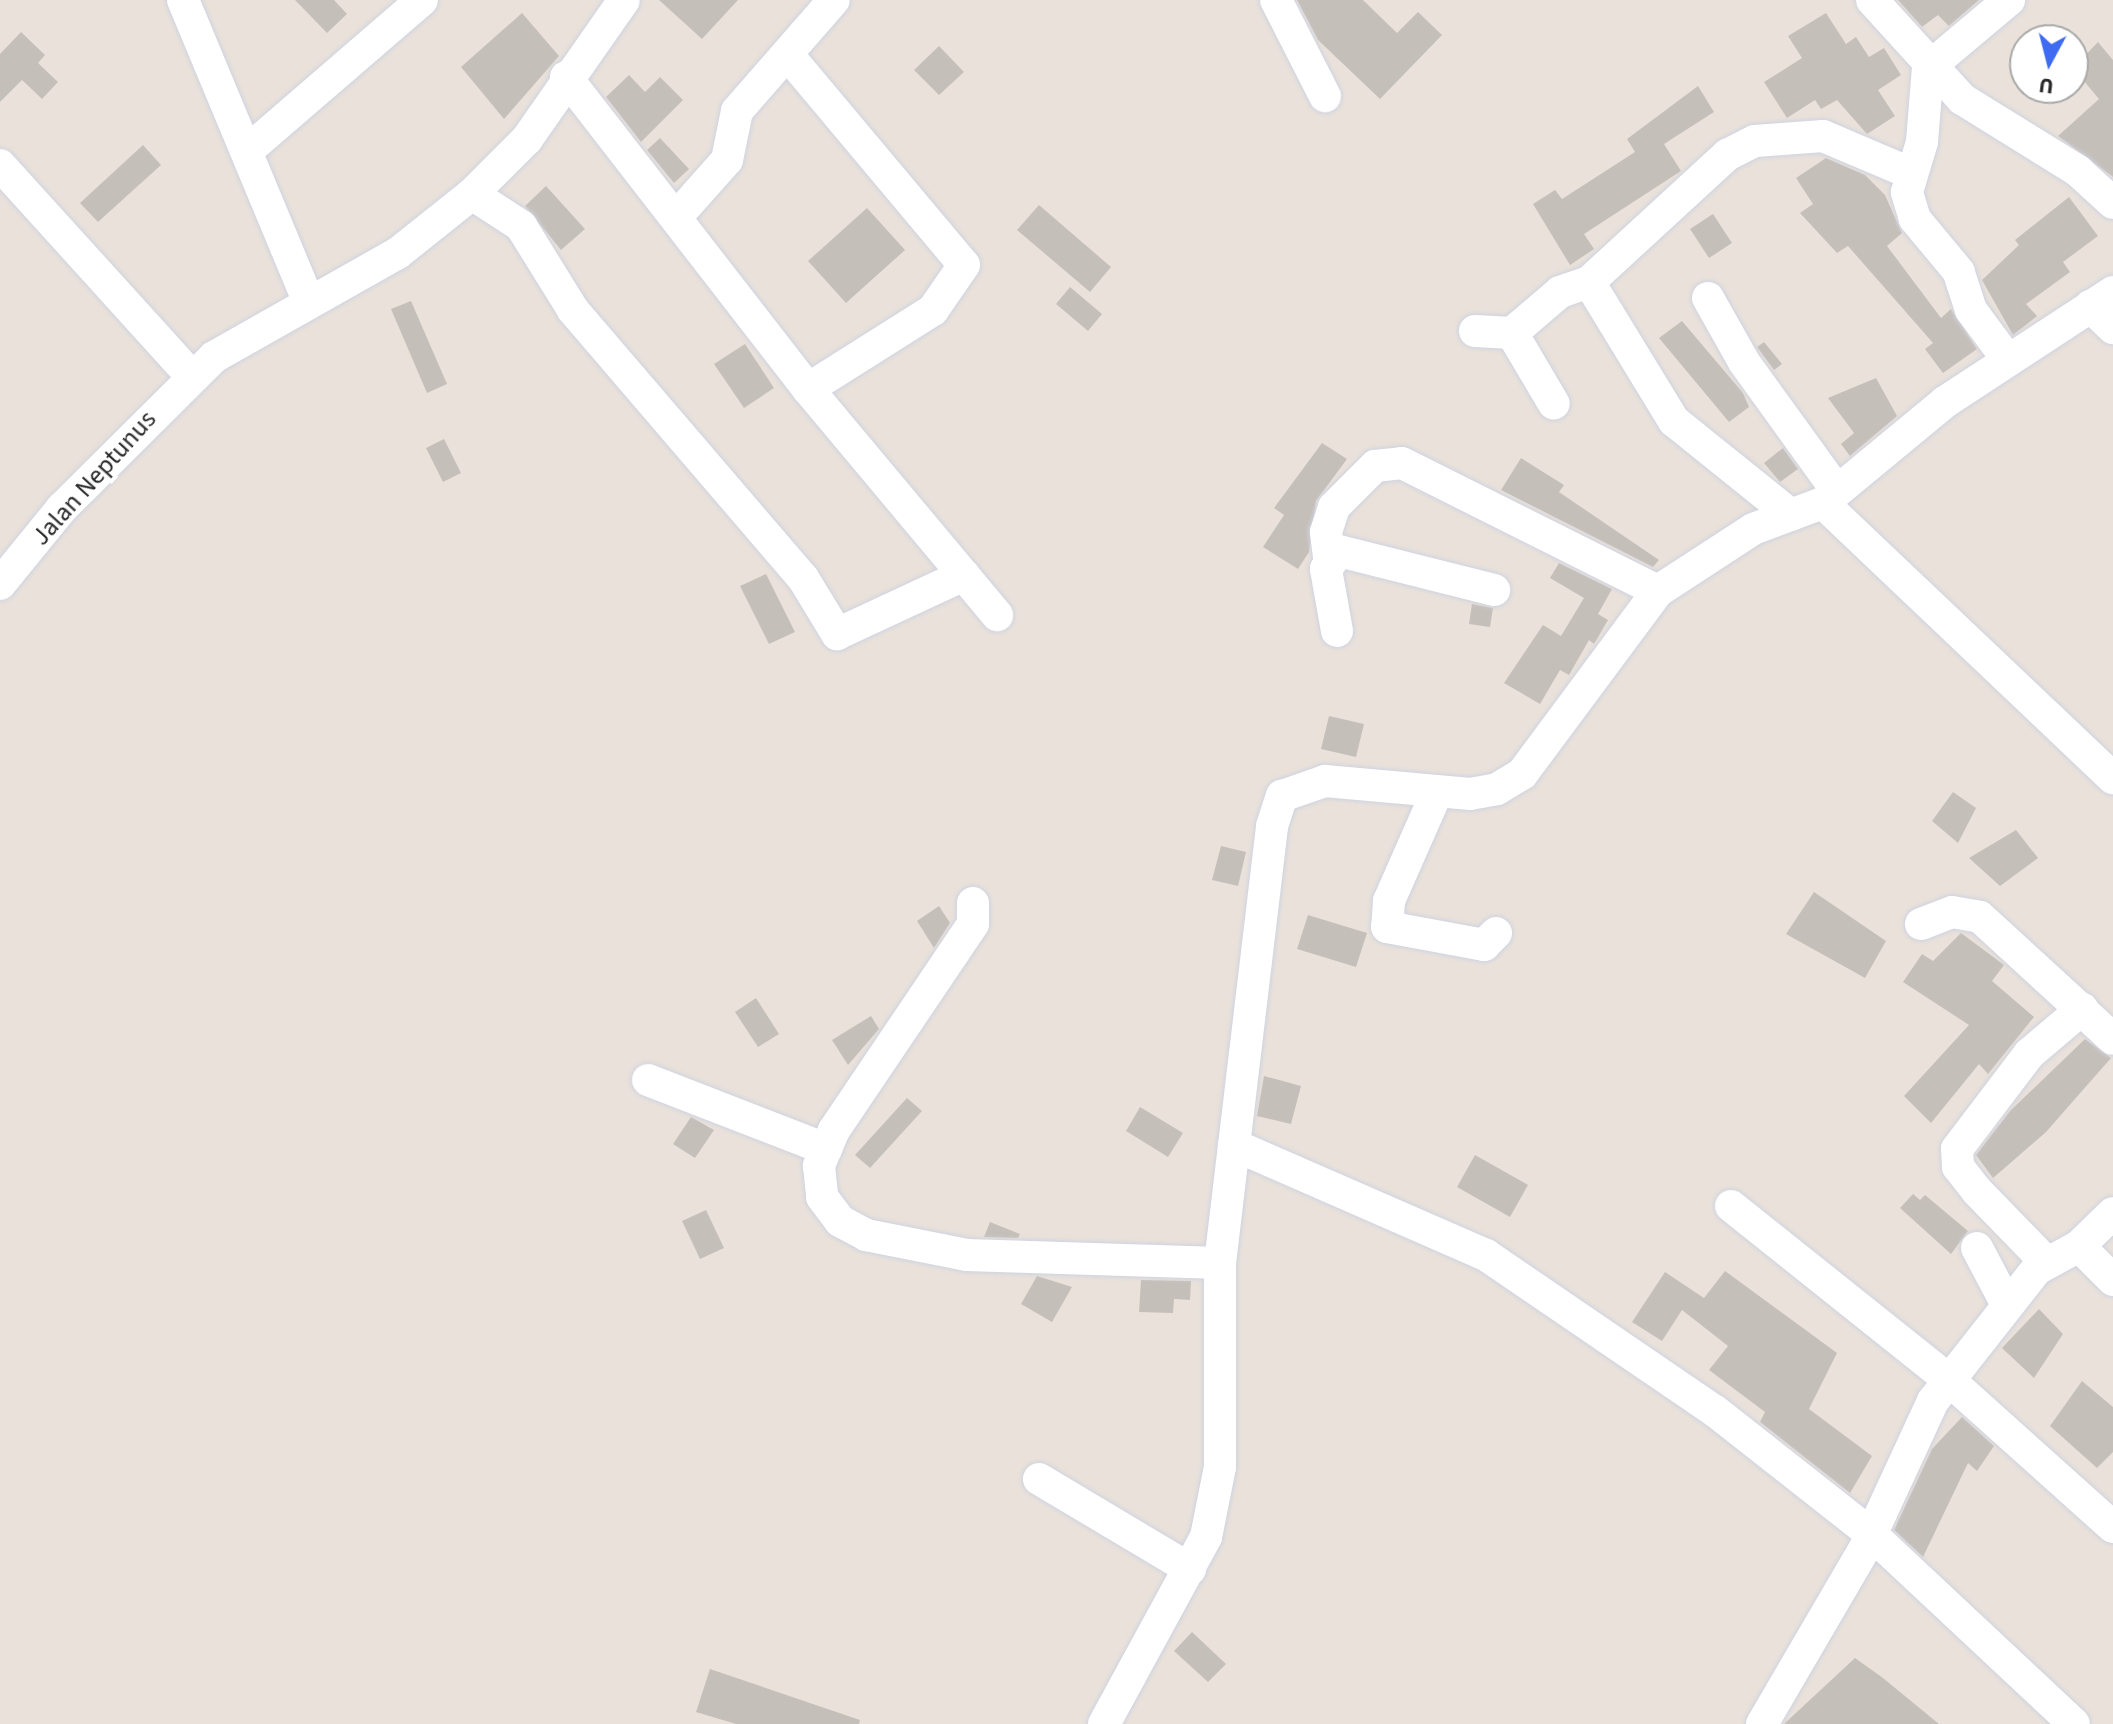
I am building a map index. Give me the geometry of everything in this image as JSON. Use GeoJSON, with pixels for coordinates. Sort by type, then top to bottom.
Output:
{"type":"FeatureCollection","features":[{"type":"Feature","properties":{"kind":"street"},"geometry":{"type":"LineString","coordinates":[[183,0],[309,302]]}},
{"type":"Feature","properties":{"kind":"street"},"geometry":{"type":"LineString","coordinates":[[247,151],[422,0]]}},
{"type":"Feature","properties":{"kind":"street","name":"Jalan Neptunus"},"geometry":{"type":"LineString","coordinates":[[0,584],[191,376],[309,302],[398,253],[472,194],[527,139],[566,77],[624,0]]}},
{"type":"Feature","properties":{"kind":"street"},"geometry":{"type":"LineString","coordinates":[[679,214],[727,160],[737,111],[834,0]]}},
{"type":"Feature","properties":{"kind":"street"},"geometry":{"type":"LineString","coordinates":[[1276,0],[1325,96]]}},
{"type":"Feature","properties":{"kind":"street"},"geometry":{"type":"LineString","coordinates":[[1872,0],[1928,68],[2113,203]]}},
{"type":"Feature","properties":{"kind":"street"},"geometry":{"type":"LineString","coordinates":[[2008,360],[1971,310],[1959,272],[1915,219],[1910,173],[1922,142],[1928,68],[2009,0]]}},
{"type":"Feature","properties":{"kind":"street"},"geometry":{"type":"LineString","coordinates":[[787,54],[964,265],[933,310],[808,389]]}},
{"type":"Feature","properties":{"kind":"street"},"geometry":{"type":"LineString","coordinates":[[566,77],[679,214],[808,389],[997,615]]}},
{"type":"Feature","properties":{"kind":"street"},"geometry":{"type":"LineString","coordinates":[[1475,331],[1512,333],[1560,292],[1589,282],[1727,155],[1755,141],[1823,136],[1910,173]]}},
{"type":"Feature","properties":{"kind":"street"},"geometry":{"type":"LineString","coordinates":[[0,165],[191,376]]}},
{"type":"Feature","properties":{"kind":"street"},"geometry":{"type":"LineString","coordinates":[[472,194],[521,226],[573,310],[803,578],[837,634],[964,575]]}},
{"type":"Feature","properties":{"kind":"street"},"geometry":{"type":"LineString","coordinates":[[1589,282],[1674,421],[1791,515]]}},
{"type":"Feature","properties":{"kind":"street"},"geometry":{"type":"LineString","coordinates":[[1708,298],[1744,362],[1830,497],[2113,778]]}},
{"type":"Feature","properties":{"kind":"street"},"geometry":{"type":"LineString","coordinates":[[1104,1724],[1206,1537],[1220,1467],[1220,1263],[1274,810],[1282,796],[1310,782],[1437,792],[1497,789],[1522,774],[1658,591],[1753,529],[1830,497],[2008,360],[2101,299],[2113,328]]}},
{"type":"Feature","properties":{"kind":"street"},"geometry":{"type":"LineString","coordinates":[[1512,333],[1554,404]]}},
{"type":"Feature","properties":{"kind":"street"},"geometry":{"type":"LineString","coordinates":[[1337,631],[1326,588],[1329,557],[1326,532],[1334,507],[1375,466],[1402,463],[1658,591]]}},
{"type":"Feature","properties":{"kind":"street"},"geometry":{"type":"LineString","coordinates":[[1329,557],[1357,552],[1494,590]]}},
{"type":"Feature","properties":{"kind":"street"},"geometry":{"type":"LineString","coordinates":[[1437,792],[1389,901],[1387,927],[1484,945],[1496,933]]}},
{"type":"Feature","properties":{"kind":"street"},"geometry":{"type":"LineString","coordinates":[[973,903],[973,924],[826,1149],[819,1166],[822,1197],[840,1221],[866,1235],[967,1255],[1220,1263]]}},
{"type":"Feature","properties":{"kind":"street"},"geometry":{"type":"LineString","coordinates":[[1921,924],[1952,912],[1980,917],[2113,1039]]}},
{"type":"Feature","properties":{"kind":"street"},"geometry":{"type":"LineString","coordinates":[[2046,1262],[1958,1167],[1957,1149],[2029,1054],[2082,1009]]}},
{"type":"Feature","properties":{"kind":"street"},"geometry":{"type":"LineString","coordinates":[[648,1080],[826,1149]]}},
{"type":"Feature","properties":{"kind":"street"},"geometry":{"type":"LineString","coordinates":[[1234,1145],[1486,1255],[1715,1411],[1870,1533],[2074,1724]]}},
{"type":"Feature","properties":{"kind":"street"},"geometry":{"type":"LineString","coordinates":[[1731,1206],[1949,1380],[2113,1527]]}},
{"type":"Feature","properties":{"kind":"street"},"geometry":{"type":"LineString","coordinates":[[1762,1724],[1870,1533],[1898,1464],[1949,1380],[2007,1305],[2046,1262],[2079,1246],[2113,1213]]}},
{"type":"Feature","properties":{"kind":"street"},"geometry":{"type":"LineString","coordinates":[[2079,1246],[2113,1280]]}},
{"type":"Feature","properties":{"kind":"street"},"geometry":{"type":"LineString","coordinates":[[1977,1248],[2007,1305]]}},
{"type":"Feature","properties":{"kind":"street"},"geometry":{"type":"LineString","coordinates":[[1039,1479],[1190,1569]]}},
{"type":"Feature","properties":{"kind":"building"},"geometry":{"type":"Polygon","coordinates":[[[295,0],[334,0],[347,14],[327,33],[295,0]]]}},
{"type":"Feature","properties":{"kind":"building"},"geometry":{"type":"Polygon","coordinates":[[[659,0],[738,0],[702,39],[659,0]]]}},
{"type":"Feature","properties":{"kind":"building"},"geometry":{"type":"Polygon","coordinates":[[[1297,0],[1363,0],[1397,33],[1418,12],[1442,35],[1380,99],[1318,40],[1297,0]]]}},
{"type":"Feature","properties":{"kind":"building"},"geometry":{"type":"Polygon","coordinates":[[[1898,0],[1979,0],[1949,26],[1938,15],[1922,27],[1898,0]]]}},
{"type":"Feature","properties":{"kind":"building"},"geometry":{"type":"Polygon","coordinates":[[[522,13],[559,56],[504,119],[461,67],[522,13]]]}},
{"type":"Feature","properties":{"kind":"building"},"geometry":{"type":"Polygon","coordinates":[[[1826,13],[1846,44],[1856,37],[1869,57],[1884,48],[1901,75],[1878,90],[1895,116],[1867,134],[1837,100],[1821,109],[1815,100],[1787,118],[1764,82],[1802,58],[1788,36],[1826,13]]]}},
{"type":"Feature","properties":{"kind":"building"},"geometry":{"type":"Polygon","coordinates":[[[21,32],[45,55],[38,63],[58,82],[42,99],[22,80],[0,102],[0,54],[21,32]]]}},
{"type":"Feature","properties":{"kind":"building"},"geometry":{"type":"Polygon","coordinates":[[[2098,42],[2113,60],[2113,177],[2058,136],[2099,99],[2089,87],[2089,51],[2098,42]]]}},
{"type":"Feature","properties":{"kind":"building"},"geometry":{"type":"Polygon","coordinates":[[[939,46],[964,72],[939,95],[914,70],[939,46]]]}},
{"type":"Feature","properties":{"kind":"building"},"geometry":{"type":"Polygon","coordinates":[[[629,75],[645,92],[660,77],[683,100],[641,142],[606,97],[629,75]]]}},
{"type":"Feature","properties":{"kind":"building"},"geometry":{"type":"Polygon","coordinates":[[[1698,86],[1714,112],[1664,144],[1681,171],[1584,234],[1594,249],[1570,265],[1533,204],[1555,190],[1562,199],[1635,152],[1627,139],[1698,86]]]}},
{"type":"Feature","properties":{"kind":"building"},"geometry":{"type":"Polygon","coordinates":[[[660,138],[689,169],[674,183],[647,150],[660,138]]]}},
{"type":"Feature","properties":{"kind":"building"},"geometry":{"type":"Polygon","coordinates":[[[143,145],[161,165],[98,222],[80,203],[143,145]]]}},
{"type":"Feature","properties":{"kind":"building"},"geometry":{"type":"Polygon","coordinates":[[[1826,158],[1865,175],[1885,195],[1902,233],[1887,246],[1941,318],[1951,309],[1977,349],[1943,373],[1925,349],[1933,343],[1848,246],[1837,253],[1800,213],[1813,204],[1796,178],[1826,158]]]}},
{"type":"Feature","properties":{"kind":"building"},"geometry":{"type":"Polygon","coordinates":[[[546,186],[585,229],[561,250],[525,206],[546,186]]]}},
{"type":"Feature","properties":{"kind":"building"},"geometry":{"type":"Polygon","coordinates":[[[2069,197],[2098,236],[2063,262],[2070,272],[2026,304],[2037,316],[2013,335],[1982,280],[2019,245],[2015,240],[2069,197]]]}},
{"type":"Feature","properties":{"kind":"building"},"geometry":{"type":"Polygon","coordinates":[[[1039,205],[1111,267],[1090,292],[1017,230],[1039,205]]]}},
{"type":"Feature","properties":{"kind":"building"},"geometry":{"type":"Polygon","coordinates":[[[867,208],[905,250],[846,303],[808,261],[867,208]]]}},
{"type":"Feature","properties":{"kind":"building"},"geometry":{"type":"Polygon","coordinates":[[[1713,214],[1732,243],[1709,258],[1690,229],[1713,214]]]}},
{"type":"Feature","properties":{"kind":"building"},"geometry":{"type":"Polygon","coordinates":[[[1070,287],[1102,314],[1088,331],[1056,304],[1070,287]]]}},
{"type":"Feature","properties":{"kind":"building"},"geometry":{"type":"Polygon","coordinates":[[[411,301],[447,384],[427,393],[391,309],[411,301]]]}},
{"type":"Feature","properties":{"kind":"building"},"geometry":{"type":"Polygon","coordinates":[[[1682,321],[1743,393],[1749,407],[1729,422],[1659,338],[1682,321]]]}},
{"type":"Feature","properties":{"kind":"building"},"geometry":{"type":"Polygon","coordinates":[[[1764,342],[1782,364],[1774,370],[1757,347],[1764,342]]]}},
{"type":"Feature","properties":{"kind":"building"},"geometry":{"type":"Polygon","coordinates":[[[745,344],[774,388],[744,408],[714,364],[745,344]]]}},
{"type":"Feature","properties":{"kind":"building"},"geometry":{"type":"Polygon","coordinates":[[[1876,378],[1897,416],[1850,456],[1841,444],[1854,433],[1828,398],[1876,378]]]}},
{"type":"Feature","properties":{"kind":"building"},"geometry":{"type":"Polygon","coordinates":[[[444,439],[461,473],[443,482],[426,448],[444,439]]]}},
{"type":"Feature","properties":{"kind":"building"},"geometry":{"type":"Polygon","coordinates":[[[1322,443],[1347,459],[1316,501],[1309,552],[1298,569],[1263,547],[1284,515],[1274,508],[1322,443]]]}},
{"type":"Feature","properties":{"kind":"building"},"geometry":{"type":"Polygon","coordinates":[[[1783,448],[1798,469],[1780,482],[1764,463],[1783,448]]]}},
{"type":"Feature","properties":{"kind":"building"},"geometry":{"type":"Polygon","coordinates":[[[1521,458],[1564,485],[1559,492],[1659,560],[1653,567],[1501,490],[1521,458]]]}},
{"type":"Feature","properties":{"kind":"building"},"geometry":{"type":"Polygon","coordinates":[[[1559,563],[1612,589],[1598,614],[1608,620],[1594,644],[1589,640],[1569,675],[1560,670],[1540,704],[1504,683],[1543,625],[1561,636],[1584,598],[1550,578],[1559,563]]]}},
{"type":"Feature","properties":{"kind":"building"},"geometry":{"type":"Polygon","coordinates":[[[766,574],[795,632],[769,644],[740,586],[766,574]]]}},
{"type":"Feature","properties":{"kind":"building"},"geometry":{"type":"Polygon","coordinates":[[[1472,604],[1493,608],[1490,627],[1469,624],[1472,604]]]}},
{"type":"Feature","properties":{"kind":"building"},"geometry":{"type":"Polygon","coordinates":[[[1329,716],[1364,724],[1356,757],[1321,749],[1329,716]]]}},
{"type":"Feature","properties":{"kind":"building"},"geometry":{"type":"Polygon","coordinates":[[[1953,792],[1976,808],[1958,843],[1932,821],[1953,792]]]}},
{"type":"Feature","properties":{"kind":"building"},"geometry":{"type":"Polygon","coordinates":[[[2016,830],[2038,858],[2000,886],[1969,858],[2016,830]]]}},
{"type":"Feature","properties":{"kind":"building"},"geometry":{"type":"Polygon","coordinates":[[[1221,846],[1246,852],[1238,886],[1212,880],[1221,846]]]}},
{"type":"Feature","properties":{"kind":"building"},"geometry":{"type":"Polygon","coordinates":[[[1814,892],[1886,941],[1865,978],[1786,934],[1814,892]]]}},
{"type":"Feature","properties":{"kind":"building"},"geometry":{"type":"Polygon","coordinates":[[[939,906],[950,923],[934,948],[917,921],[939,906]]]}},
{"type":"Feature","properties":{"kind":"building"},"geometry":{"type":"Polygon","coordinates":[[[1308,915],[1367,933],[1356,967],[1297,949],[1308,915]]]}},
{"type":"Feature","properties":{"kind":"building"},"geometry":{"type":"Polygon","coordinates":[[[1961,933],[2004,965],[1992,981],[2034,1017],[1988,1074],[1979,1064],[1931,1123],[1904,1096],[1969,1025],[1903,982],[1922,954],[1933,961],[1961,933]]]}},
{"type":"Feature","properties":{"kind":"building"},"geometry":{"type":"Polygon","coordinates":[[[756,998],[779,1034],[758,1047],[735,1012],[756,998]]]}},
{"type":"Feature","properties":{"kind":"building"},"geometry":{"type":"Polygon","coordinates":[[[871,1016],[879,1029],[848,1065],[832,1040],[871,1016]]]}},
{"type":"Feature","properties":{"kind":"building"},"geometry":{"type":"Polygon","coordinates":[[[2085,1039],[2111,1058],[2046,1132],[1993,1178],[1976,1155],[2010,1111],[2085,1039]]]}},
{"type":"Feature","properties":{"kind":"building"},"geometry":{"type":"Polygon","coordinates":[[[1264,1076],[1301,1086],[1291,1124],[1257,1116],[1264,1076]]]}},
{"type":"Feature","properties":{"kind":"building"},"geometry":{"type":"Polygon","coordinates":[[[907,1098],[922,1111],[870,1168],[855,1155],[907,1098]]]}},
{"type":"Feature","properties":{"kind":"building"},"geometry":{"type":"Polygon","coordinates":[[[1140,1107],[1183,1133],[1168,1157],[1126,1131],[1140,1107]]]}},
{"type":"Feature","properties":{"kind":"building"},"geometry":{"type":"Polygon","coordinates":[[[691,1117],[714,1130],[695,1158],[673,1144],[691,1117]]]}},
{"type":"Feature","properties":{"kind":"building"},"geometry":{"type":"Polygon","coordinates":[[[1475,1155],[1528,1185],[1510,1217],[1457,1187],[1475,1155]]]}},
{"type":"Feature","properties":{"kind":"building"},"geometry":{"type":"Polygon","coordinates":[[[1913,1194],[1920,1200],[1925,1195],[1968,1231],[1951,1254],[1900,1208],[1913,1194]]]}},
{"type":"Feature","properties":{"kind":"building"},"geometry":{"type":"Polygon","coordinates":[[[706,1210],[724,1248],[700,1259],[682,1221],[706,1210]]]}},
{"type":"Feature","properties":{"kind":"building"},"geometry":{"type":"Polygon","coordinates":[[[990,1222],[1020,1234],[1018,1238],[984,1237],[990,1222]]]}},
{"type":"Feature","properties":{"kind":"building"},"geometry":{"type":"Polygon","coordinates":[[[1725,1271],[1837,1353],[1809,1409],[1872,1456],[1850,1493],[1760,1422],[1765,1412],[1709,1370],[1728,1346],[1682,1310],[1662,1341],[1632,1322],[1665,1272],[1704,1298],[1725,1271]]]}},
{"type":"Feature","properties":{"kind":"building"},"geometry":{"type":"Polygon","coordinates":[[[1037,1276],[1072,1287],[1052,1322],[1021,1304],[1037,1276]]]}},
{"type":"Feature","properties":{"kind":"building"},"geometry":{"type":"Polygon","coordinates":[[[1141,1280],[1191,1281],[1190,1300],[1174,1299],[1173,1313],[1139,1312],[1141,1280]]]}},
{"type":"Feature","properties":{"kind":"building"},"geometry":{"type":"Polygon","coordinates":[[[2039,1309],[2063,1334],[2034,1378],[2002,1348],[2039,1309]]]}},
{"type":"Feature","properties":{"kind":"building"},"geometry":{"type":"Polygon","coordinates":[[[2082,1381],[2113,1407],[2113,1452],[2097,1468],[2050,1426],[2082,1381]]]}},
{"type":"Feature","properties":{"kind":"building"},"geometry":{"type":"Polygon","coordinates":[[[1962,1417],[1994,1446],[1977,1471],[1968,1463],[1923,1557],[1894,1530],[1932,1449],[1962,1417]]]}},
{"type":"Feature","properties":{"kind":"building"},"geometry":{"type":"Polygon","coordinates":[[[1192,1632],[1226,1664],[1208,1682],[1174,1651],[1192,1632]]]}},
{"type":"Feature","properties":{"kind":"building"},"geometry":{"type":"Polygon","coordinates":[[[1855,1658],[1883,1678],[1939,1724],[1784,1724],[1855,1658]]]}},
{"type":"Feature","properties":{"kind":"building"},"geometry":{"type":"Polygon","coordinates":[[[710,1669],[860,1720],[859,1724],[736,1724],[696,1712],[710,1669]]]}}]}
